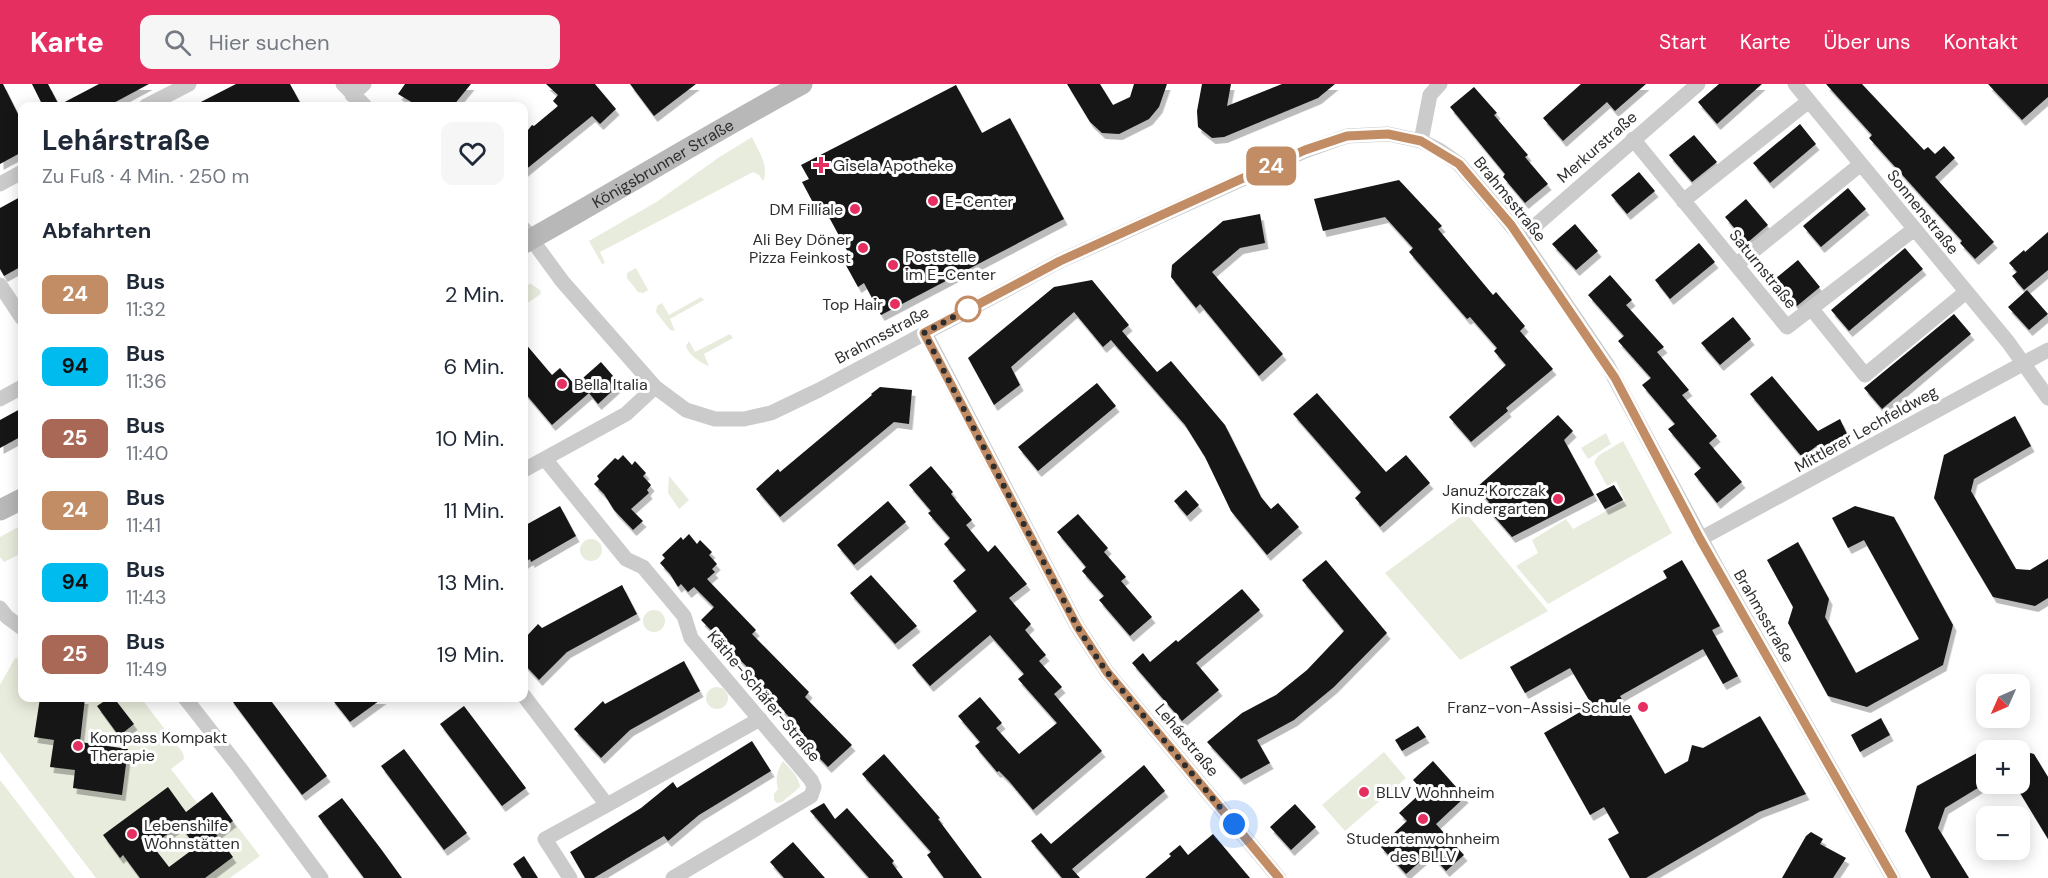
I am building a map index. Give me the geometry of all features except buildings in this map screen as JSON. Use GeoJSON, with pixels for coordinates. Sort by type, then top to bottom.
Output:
{"type":"FeatureCollection","features":[{"type":"Feature","properties":{"kind":"main road","name":"Königsbrunner Straße"},"geometry":{"type":"LineString","coordinates":[[528,236],[590,207],[727,125],[802,84]]}},
{"type":"Feature","properties":{"kind":"main road"},"geometry":{"type":"LineString","coordinates":[[0,510],[18,501]]}},
{"type":"Feature","properties":{"kind":"street"},"geometry":{"type":"LineString","coordinates":[[154,102],[189,84]]}},
{"type":"Feature","properties":{"kind":"street"},"geometry":{"type":"LineString","coordinates":[[347,89],[364,84]]}},
{"type":"Feature","properties":{"kind":"street"},"geometry":{"type":"LineString","coordinates":[[1421,141],[1430,95],[1440,84]]}},
{"type":"Feature","properties":{"kind":"street","name":"Merkurstraße"},"geometry":{"type":"LineString","coordinates":[[1521,238],[1698,84]]}},
{"type":"Feature","properties":{"kind":"street","name":"Sonnenstraße"},"geometry":{"type":"LineString","coordinates":[[1795,84],[1913,230],[2008,342],[2048,398]]}},
{"type":"Feature","properties":{"kind":"street"},"geometry":{"type":"LineString","coordinates":[[347,89],[361,102]]}},
{"type":"Feature","properties":{"kind":"street"},"geometry":{"type":"LineString","coordinates":[[1683,201],[1809,101]]}},
{"type":"Feature","properties":{"kind":"street","name":"Brahmsstraße"},"geometry":{"type":"LineString","coordinates":[[528,239],[655,387],[686,410],[716,419],[744,419],[771,413],[1060,261],[1305,150],[1347,136],[1388,134],[1421,141],[1459,164],[1521,238],[1611,372],[1700,539],[1893,878]]}},
{"type":"Feature","properties":{"kind":"street","name":"Saturnstraße"},"geometry":{"type":"LineString","coordinates":[[1633,139],[1787,327],[1913,230]]}},
{"type":"Feature","properties":{"kind":"street"},"geometry":{"type":"LineString","coordinates":[[1736,265],[1861,164]]}},
{"type":"Feature","properties":{"kind":"street"},"geometry":{"type":"LineString","coordinates":[[0,183],[18,174]]}},
{"type":"Feature","properties":{"kind":"street"},"geometry":{"type":"LineString","coordinates":[[0,285],[18,312]]}},
{"type":"Feature","properties":{"kind":"street"},"geometry":{"type":"LineString","coordinates":[[1811,308],[1865,375],[1966,291]]}},
{"type":"Feature","properties":{"kind":"street","name":"Lehárstraße"},"geometry":{"type":"LineString","coordinates":[[924,333],[1077,626],[1093,652],[1107,672],[1279,878]]}},
{"type":"Feature","properties":{"kind":"street","name":"Mittlerer Lechfeldweg"},"geometry":{"type":"LineString","coordinates":[[1700,539],[2048,350]]}},
{"type":"Feature","properties":{"kind":"street"},"geometry":{"type":"LineString","coordinates":[[528,468],[626,414],[655,387]]}},
{"type":"Feature","properties":{"kind":"street"},"geometry":{"type":"LineString","coordinates":[[0,399],[18,389]]}},
{"type":"Feature","properties":{"kind":"street","name":"Käthe-Schäfer-Straße"},"geometry":{"type":"LineString","coordinates":[[545,459],[626,559],[643,567],[684,616],[691,638],[811,780],[814,787],[811,796],[673,878]]}},
{"type":"Feature","properties":{"kind":"street"},"geometry":{"type":"LineString","coordinates":[[0,608],[18,625]]}},
{"type":"Feature","properties":{"kind":"street"},"geometry":{"type":"LineString","coordinates":[[528,701],[607,806]]}},
{"type":"Feature","properties":{"kind":"street"},"geometry":{"type":"LineString","coordinates":[[188,702],[240,766],[321,878]]}},
{"type":"Feature","properties":{"kind":"street"},"geometry":{"type":"LineString","coordinates":[[570,878],[545,839],[760,719]]}},
{"type":"Feature","properties":{"kind":"green space"},"geometry":{"type":"Polygon","coordinates":[[[752,137],[764,164],[763,181],[753,172],[600,252],[605,263],[602,264],[589,241],[658,201],[752,137]]]}},
{"type":"Feature","properties":{"kind":"green space"},"geometry":{"type":"Polygon","coordinates":[[[636,268],[648,290],[643,293],[638,292],[627,278],[627,273],[636,268]]]}},
{"type":"Feature","properties":{"kind":"green space"},"geometry":{"type":"Polygon","coordinates":[[[528,284],[540,290],[541,294],[528,302],[528,284]]]}},
{"type":"Feature","properties":{"kind":"green space"},"geometry":{"type":"Polygon","coordinates":[[[701,297],[704,300],[670,319],[675,331],[670,330],[656,312],[657,306],[662,303],[669,315],[701,297]]]}},
{"type":"Feature","properties":{"kind":"green space"},"geometry":{"type":"Polygon","coordinates":[[[730,334],[733,338],[704,354],[709,366],[692,355],[686,346],[689,341],[695,352],[730,334]]]}},
{"type":"Feature","properties":{"kind":"green space"},"geometry":{"type":"Polygon","coordinates":[[[1606,433],[1611,444],[1588,459],[1581,448],[1606,433]]]}},
{"type":"Feature","properties":{"kind":"green space"},"geometry":{"type":"Polygon","coordinates":[[[1623,441],[1672,533],[1548,604],[1516,566],[1538,553],[1532,540],[1566,519],[1573,529],[1625,501],[1616,481],[1607,486],[1594,462],[1599,455],[1623,441]]]}},
{"type":"Feature","properties":{"kind":"green space"},"geometry":{"type":"Polygon","coordinates":[[[669,476],[689,500],[679,509],[668,493],[669,476]]]}},
{"type":"Feature","properties":{"kind":"green space"},"geometry":{"type":"Polygon","coordinates":[[[1466,513],[1548,611],[1460,660],[1385,573],[1466,513]]]}},
{"type":"Feature","properties":{"kind":"green space"},"geometry":{"type":"Polygon","coordinates":[[[18,527],[18,555],[4,562],[0,557],[0,537],[18,527]]]}},
{"type":"Feature","properties":{"kind":"green space"},"geometry":{"type":"Polygon","coordinates":[[[591,539],[599,542],[602,550],[599,558],[591,561],[583,558],[580,550],[583,542],[591,539]]]}},
{"type":"Feature","properties":{"kind":"green space"},"geometry":{"type":"Polygon","coordinates":[[[654,610],[662,613],[665,621],[662,629],[654,632],[646,629],[643,621],[646,613],[654,610]]]}},
{"type":"Feature","properties":{"kind":"green space"},"geometry":{"type":"Polygon","coordinates":[[[15,658],[18,658],[18,702],[144,702],[183,753],[184,759],[171,769],[197,803],[233,821],[260,856],[230,878],[96,878],[0,752],[0,685],[15,658]]]}},
{"type":"Feature","properties":{"kind":"green space"},"geometry":{"type":"Polygon","coordinates":[[[717,687],[725,690],[728,698],[725,706],[717,709],[709,706],[706,698],[709,690],[717,687]]]}},
{"type":"Feature","properties":{"kind":"green space","name":"BLLV Wohnheim"},"geometry":{"type":"Polygon","coordinates":[[[1384,752],[1406,778],[1345,831],[1322,805],[1384,752]]]}},
{"type":"Feature","properties":{"kind":"green space"},"geometry":{"type":"Polygon","coordinates":[[[783,761],[796,776],[800,787],[782,802],[777,803],[774,800],[774,794],[778,789],[777,775],[783,761]]]}},
{"type":"Feature","properties":{"kind":"green space"},"geometry":{"type":"Polygon","coordinates":[[[0,780],[75,878],[0,878],[0,780]]]}},
{"type":"Feature","properties":{"kind":"bus line","name":"24"},"geometry":{"type":"LineString","coordinates":[[1279,878],[1107,672],[1093,652],[1077,626],[924,333],[1060,261],[1305,150],[1347,136],[1388,134],[1421,141],[1459,164],[1521,238],[1608,366],[1700,539],[1893,878]]}},
{"type":"Feature","properties":{"kind":"place","name":"Gisela Apotheke"},"geometry":{"type":"Point","coordinates":[821,165]}},
{"type":"Feature","properties":{"kind":"place","name":"E-Center"},"geometry":{"type":"Point","coordinates":[933,201]}},
{"type":"Feature","properties":{"kind":"place","name":"DM Filliale"},"geometry":{"type":"Point","coordinates":[855,209]}},
{"type":"Feature","properties":{"kind":"place","name":"Ali Bey Döner Pizza Feinkost"},"geometry":{"type":"Point","coordinates":[863,248]}},
{"type":"Feature","properties":{"kind":"place","name":"Poststelle im E-Center"},"geometry":{"type":"Point","coordinates":[893,265]}},
{"type":"Feature","properties":{"kind":"place","name":"Top Hair"},"geometry":{"type":"Point","coordinates":[895,304]}},
{"type":"Feature","properties":{"kind":"place","name":"Bella Italia"},"geometry":{"type":"Point","coordinates":[562,384]}},
{"type":"Feature","properties":{"kind":"place","name":"Januz Korczak Kindergarten"},"geometry":{"type":"Point","coordinates":[1558,499]}},
{"type":"Feature","properties":{"kind":"place","name":"Franz-von-Assisi-Schule"},"geometry":{"type":"Point","coordinates":[1643,707]}},
{"type":"Feature","properties":{"kind":"place","name":"Kompass Kompakt Therapie"},"geometry":{"type":"Point","coordinates":[78,746]}},
{"type":"Feature","properties":{"kind":"place","name":"BLLV Wohnheim"},"geometry":{"type":"Point","coordinates":[1364,792]}},
{"type":"Feature","properties":{"kind":"place","name":"Studentenwohnheim des BLLV"},"geometry":{"type":"Point","coordinates":[1423,819]}},
{"type":"Feature","properties":{"kind":"place","name":"Lebenshilfe Wohnstätten"},"geometry":{"type":"Point","coordinates":[132,834]}},
{"type":"Feature","properties":{"kind":"route"},"geometry":{"type":"LineString","coordinates":[[968,309],[970,308],[924,333],[965,413],[1077,626],[1093,652],[1107,672],[1234,824]]}}]}
